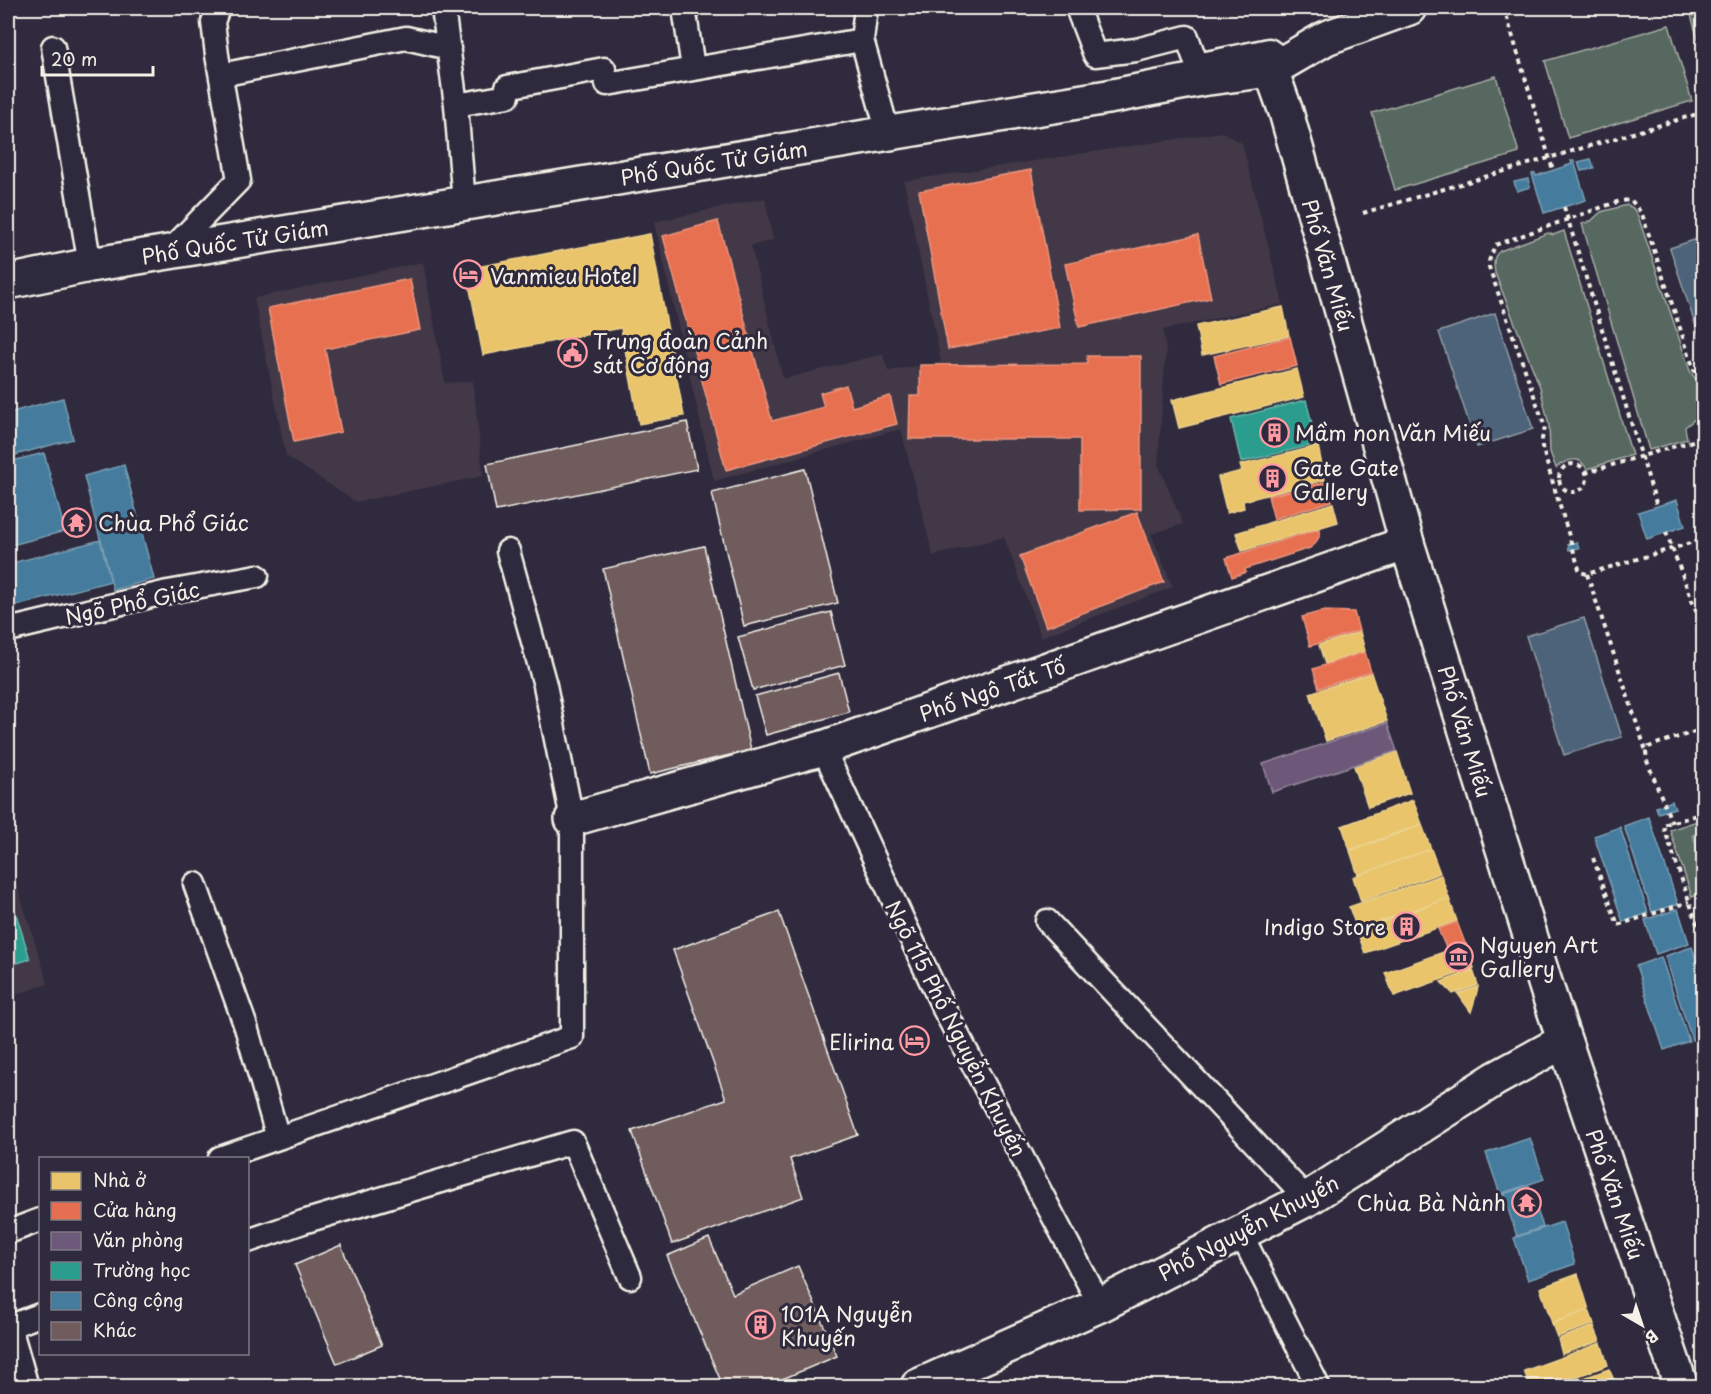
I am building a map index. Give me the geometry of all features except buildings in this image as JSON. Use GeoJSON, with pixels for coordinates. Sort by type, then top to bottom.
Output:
{"type":"FeatureCollection","features":[{"type":"Feature","properties":{"kind":"street","name":"Phố Quốc Tử Giám"},"geometry":{"type":"LineString","coordinates":[[8,282],[90,265],[1108,97],[1279,66],[1326,38],[1409,8]]}},
{"type":"Feature","properties":{"kind":"street","name":"Phố Văn Miếu"},"geometry":{"type":"LineString","coordinates":[[1279,66],[1286,112],[1407,543],[1564,1041],[1681,1386]]}},
{"type":"Feature","properties":{"kind":"street","name":"Phố Ngô Tất Tố"},"geometry":{"type":"LineString","coordinates":[[572,819],[823,748],[1407,543]]}},
{"type":"Feature","properties":{"kind":"street","name":"Phố Nguyễn Khuyến"},"geometry":{"type":"LineString","coordinates":[[918,1386],[1100,1305],[1307,1199],[1495,1079],[1564,1041]]}},
{"type":"Feature","properties":{"kind":"street"},"geometry":{"type":"LineString","coordinates":[[8,1340],[21,1386]]}},
{"type":"Feature","properties":{"kind":"lane"},"geometry":{"type":"LineString","coordinates":[[169,252],[239,180],[213,22],[218,8]]}},
{"type":"Feature","properties":{"kind":"lane"},"geometry":{"type":"LineString","coordinates":[[444,8],[456,105],[464,203]]}},
{"type":"Feature","properties":{"kind":"lane"},"geometry":{"type":"LineString","coordinates":[[684,8],[693,68]]}},
{"type":"Feature","properties":{"kind":"lane"},"geometry":{"type":"LineString","coordinates":[[866,8],[862,40],[888,133]]}},
{"type":"Feature","properties":{"kind":"lane"},"geometry":{"type":"LineString","coordinates":[[1077,8],[1095,55],[1136,50],[1187,37],[1197,65],[1269,50],[1279,66]]}},
{"type":"Feature","properties":{"kind":"lane"},"geometry":{"type":"LineString","coordinates":[[221,75],[406,38],[448,48]]}},
{"type":"Feature","properties":{"kind":"lane"},"geometry":{"type":"LineString","coordinates":[[456,105],[508,96],[507,87],[604,69],[607,84],[862,40]]}},
{"type":"Feature","properties":{"kind":"lane"},"geometry":{"type":"LineString","coordinates":[[53,47],[90,265]]}},
{"type":"Feature","properties":{"kind":"lane"},"geometry":{"type":"LineString","coordinates":[[223,1157],[572,1037],[572,819],[545,685],[508,551]]}},
{"type":"Feature","properties":{"kind":"lane","name":"Ngõ Phổ Giác"},"geometry":{"type":"LineString","coordinates":[[8,630],[168,592],[257,576]]}},
{"type":"Feature","properties":{"kind":"lane","name":"Ngõ 115 Phố Nguyễn Khuyến"},"geometry":{"type":"LineString","coordinates":[[823,748],[944,1010],[1100,1305]]}},
{"type":"Feature","properties":{"kind":"lane"},"geometry":{"type":"LineString","coordinates":[[195,885],[246,1027],[278,1138]]}},
{"type":"Feature","properties":{"kind":"lane"},"geometry":{"type":"LineString","coordinates":[[1047,921],[1307,1199]]}},
{"type":"Feature","properties":{"kind":"lane"},"geometry":{"type":"LineString","coordinates":[[249,1241],[303,1222],[573,1142],[630,1277]]}},
{"type":"Feature","properties":{"kind":"lane"},"geometry":{"type":"LineString","coordinates":[[8,1232],[39,1220]]}},
{"type":"Feature","properties":{"kind":"lane"},"geometry":{"type":"LineString","coordinates":[[1241,1234],[1318,1386]]}},
{"type":"Feature","properties":{"kind":"lane"},"geometry":{"type":"LineString","coordinates":[[8,1327],[39,1315]]}},
{"type":"Feature","properties":{"kind":"path"},"geometry":{"type":"LineString","coordinates":[[1504,8],[1552,170]]}},
{"type":"Feature","properties":{"kind":"path"},"geometry":{"type":"LineString","coordinates":[[1699,8],[1704,21]]}},
{"type":"Feature","properties":{"kind":"path"},"geometry":{"type":"LineString","coordinates":[[1363,213],[1704,112]]}},
{"type":"Feature","properties":{"kind":"path"},"geometry":{"type":"LineString","coordinates":[[1704,377],[1694,370],[1642,214],[1631,200],[1620,201],[1495,245],[1489,267],[1545,427],[1542,447],[1580,572],[1587,574],[1704,539]]}},
{"type":"Feature","properties":{"kind":"path"},"geometry":{"type":"LineString","coordinates":[[1564,207],[1657,506]]}},
{"type":"Feature","properties":{"kind":"path"},"geometry":{"type":"LineString","coordinates":[[1696,440],[1698,429],[1704,424]]}},
{"type":"Feature","properties":{"kind":"path"},"geometry":{"type":"LineString","coordinates":[[1586,473],[1696,440]]}},
{"type":"Feature","properties":{"kind":"path"},"geometry":{"type":"LineString","coordinates":[[1696,440],[1704,448]]}},
{"type":"Feature","properties":{"kind":"path"},"geometry":{"type":"LineString","coordinates":[[1571,464],[1582,468],[1586,473],[1585,484],[1577,490],[1566,490],[1559,481],[1562,470],[1571,464]]}},
{"type":"Feature","properties":{"kind":"path"},"geometry":{"type":"LineString","coordinates":[[1554,482],[1559,481]]}},
{"type":"Feature","properties":{"kind":"path"},"geometry":{"type":"LineString","coordinates":[[1666,532],[1704,632]]}},
{"type":"Feature","properties":{"kind":"path"},"geometry":{"type":"LineString","coordinates":[[1587,574],[1646,751],[1647,761],[1672,823]]}},
{"type":"Feature","properties":{"kind":"path"},"geometry":{"type":"LineString","coordinates":[[1646,751],[1656,744],[1704,729]]}},
{"type":"Feature","properties":{"kind":"path"},"geometry":{"type":"LineString","coordinates":[[1704,813],[1664,825],[1704,944]]}},
{"type":"Feature","properties":{"kind":"path"},"geometry":{"type":"LineString","coordinates":[[1593,858],[1618,925],[1689,902]]}},
{"type":"Feature","properties":{"kind":"shaded area"},"geometry":{"type":"Polygon","coordinates":[[[1222,132],[1242,143],[1283,304],[1163,330],[1166,350],[1158,464],[1183,524],[1151,534],[1173,587],[1041,637],[1004,537],[933,556],[901,429],[714,481],[654,222],[765,198],[773,240],[751,246],[783,379],[883,354],[888,371],[941,362],[904,181],[1222,132]]]}},
{"type":"Feature","properties":{"kind":"shaded area"},"geometry":{"type":"Polygon","coordinates":[[[423,262],[445,383],[473,381],[483,476],[356,502],[286,456],[254,298],[423,262]]]}},
{"type":"Feature","properties":{"kind":"shaded area"},"geometry":{"type":"Polygon","coordinates":[[[8,856],[48,984],[8,997],[8,856]]]}},
{"type":"Feature","properties":{"kind":"green space"},"geometry":{"type":"Polygon","coordinates":[[[1689,8],[1703,8],[1703,57],[1689,8]]]}},
{"type":"Feature","properties":{"kind":"green space"},"geometry":{"type":"Polygon","coordinates":[[[1669,25],[1692,101],[1568,138],[1545,61],[1669,25]]]}},
{"type":"Feature","properties":{"kind":"green space"},"geometry":{"type":"Polygon","coordinates":[[[1496,76],[1519,153],[1395,190],[1372,113],[1496,76]]]}},
{"type":"Feature","properties":{"kind":"green space"},"geometry":{"type":"Polygon","coordinates":[[[1627,205],[1633,208],[1638,216],[1690,371],[1703,383],[1703,416],[1685,427],[1687,439],[1649,450],[1582,224],[1591,221],[1601,212],[1627,205]]]}},
{"type":"Feature","properties":{"kind":"green space"},"geometry":{"type":"Polygon","coordinates":[[[1564,231],[1632,455],[1587,469],[1580,461],[1574,460],[1556,468],[1550,452],[1549,425],[1540,387],[1494,267],[1495,258],[1500,251],[1548,233],[1553,235],[1564,231]]]}},
{"type":"Feature","properties":{"kind":"green space"},"geometry":{"type":"Polygon","coordinates":[[[1703,819],[1703,831],[1693,835],[1703,867],[1703,893],[1692,897],[1670,830],[1703,819]]]}},
{"type":"Feature","properties":{"kind":"water"},"geometry":{"type":"Polygon","coordinates":[[[1704,237],[1703,348],[1670,248],[1704,237]]]}},
{"type":"Feature","properties":{"kind":"water"},"geometry":{"type":"Polygon","coordinates":[[[1495,313],[1533,429],[1477,447],[1439,332],[1495,313]]]}},
{"type":"Feature","properties":{"kind":"water"},"geometry":{"type":"Polygon","coordinates":[[[1584,618],[1622,737],[1564,755],[1526,636],[1584,618]]]}},
{"type":"Feature","properties":{"kind":"water"},"geometry":{"type":"Polygon","coordinates":[[[1704,831],[1703,867],[1693,835],[1704,831]]]}},
{"type":"Feature","properties":{"kind":"place","name":"Vanmieu Hotel"},"geometry":{"type":"Point","coordinates":[469,275]}},
{"type":"Feature","properties":{"kind":"place","name":"Trung đoàn Cảnh sát Cơ động"},"geometry":{"type":"Point","coordinates":[572,352]}},
{"type":"Feature","properties":{"kind":"place","name":"Mầm non Văn Miếu"},"geometry":{"type":"Point","coordinates":[1274,432]}},
{"type":"Feature","properties":{"kind":"place","name":"Gate Gate Gallery"},"geometry":{"type":"Point","coordinates":[1272,479]}},
{"type":"Feature","properties":{"kind":"place","name":"Chùa Phổ Giác"},"geometry":{"type":"Point","coordinates":[77,522]}},
{"type":"Feature","properties":{"kind":"place","name":"Indigo Store"},"geometry":{"type":"Point","coordinates":[1407,926]}},
{"type":"Feature","properties":{"kind":"place","name":"Nguyen Art Gallery"},"geometry":{"type":"Point","coordinates":[1459,956]}},
{"type":"Feature","properties":{"kind":"place","name":"Elirina"},"geometry":{"type":"Point","coordinates":[915,1041]}},
{"type":"Feature","properties":{"kind":"place","name":"Chùa Bà Nành"},"geometry":{"type":"Point","coordinates":[1527,1202]}},
{"type":"Feature","properties":{"kind":"place","name":"101A Nguyễn Khuyến"},"geometry":{"type":"Point","coordinates":[760,1325]}}]}
